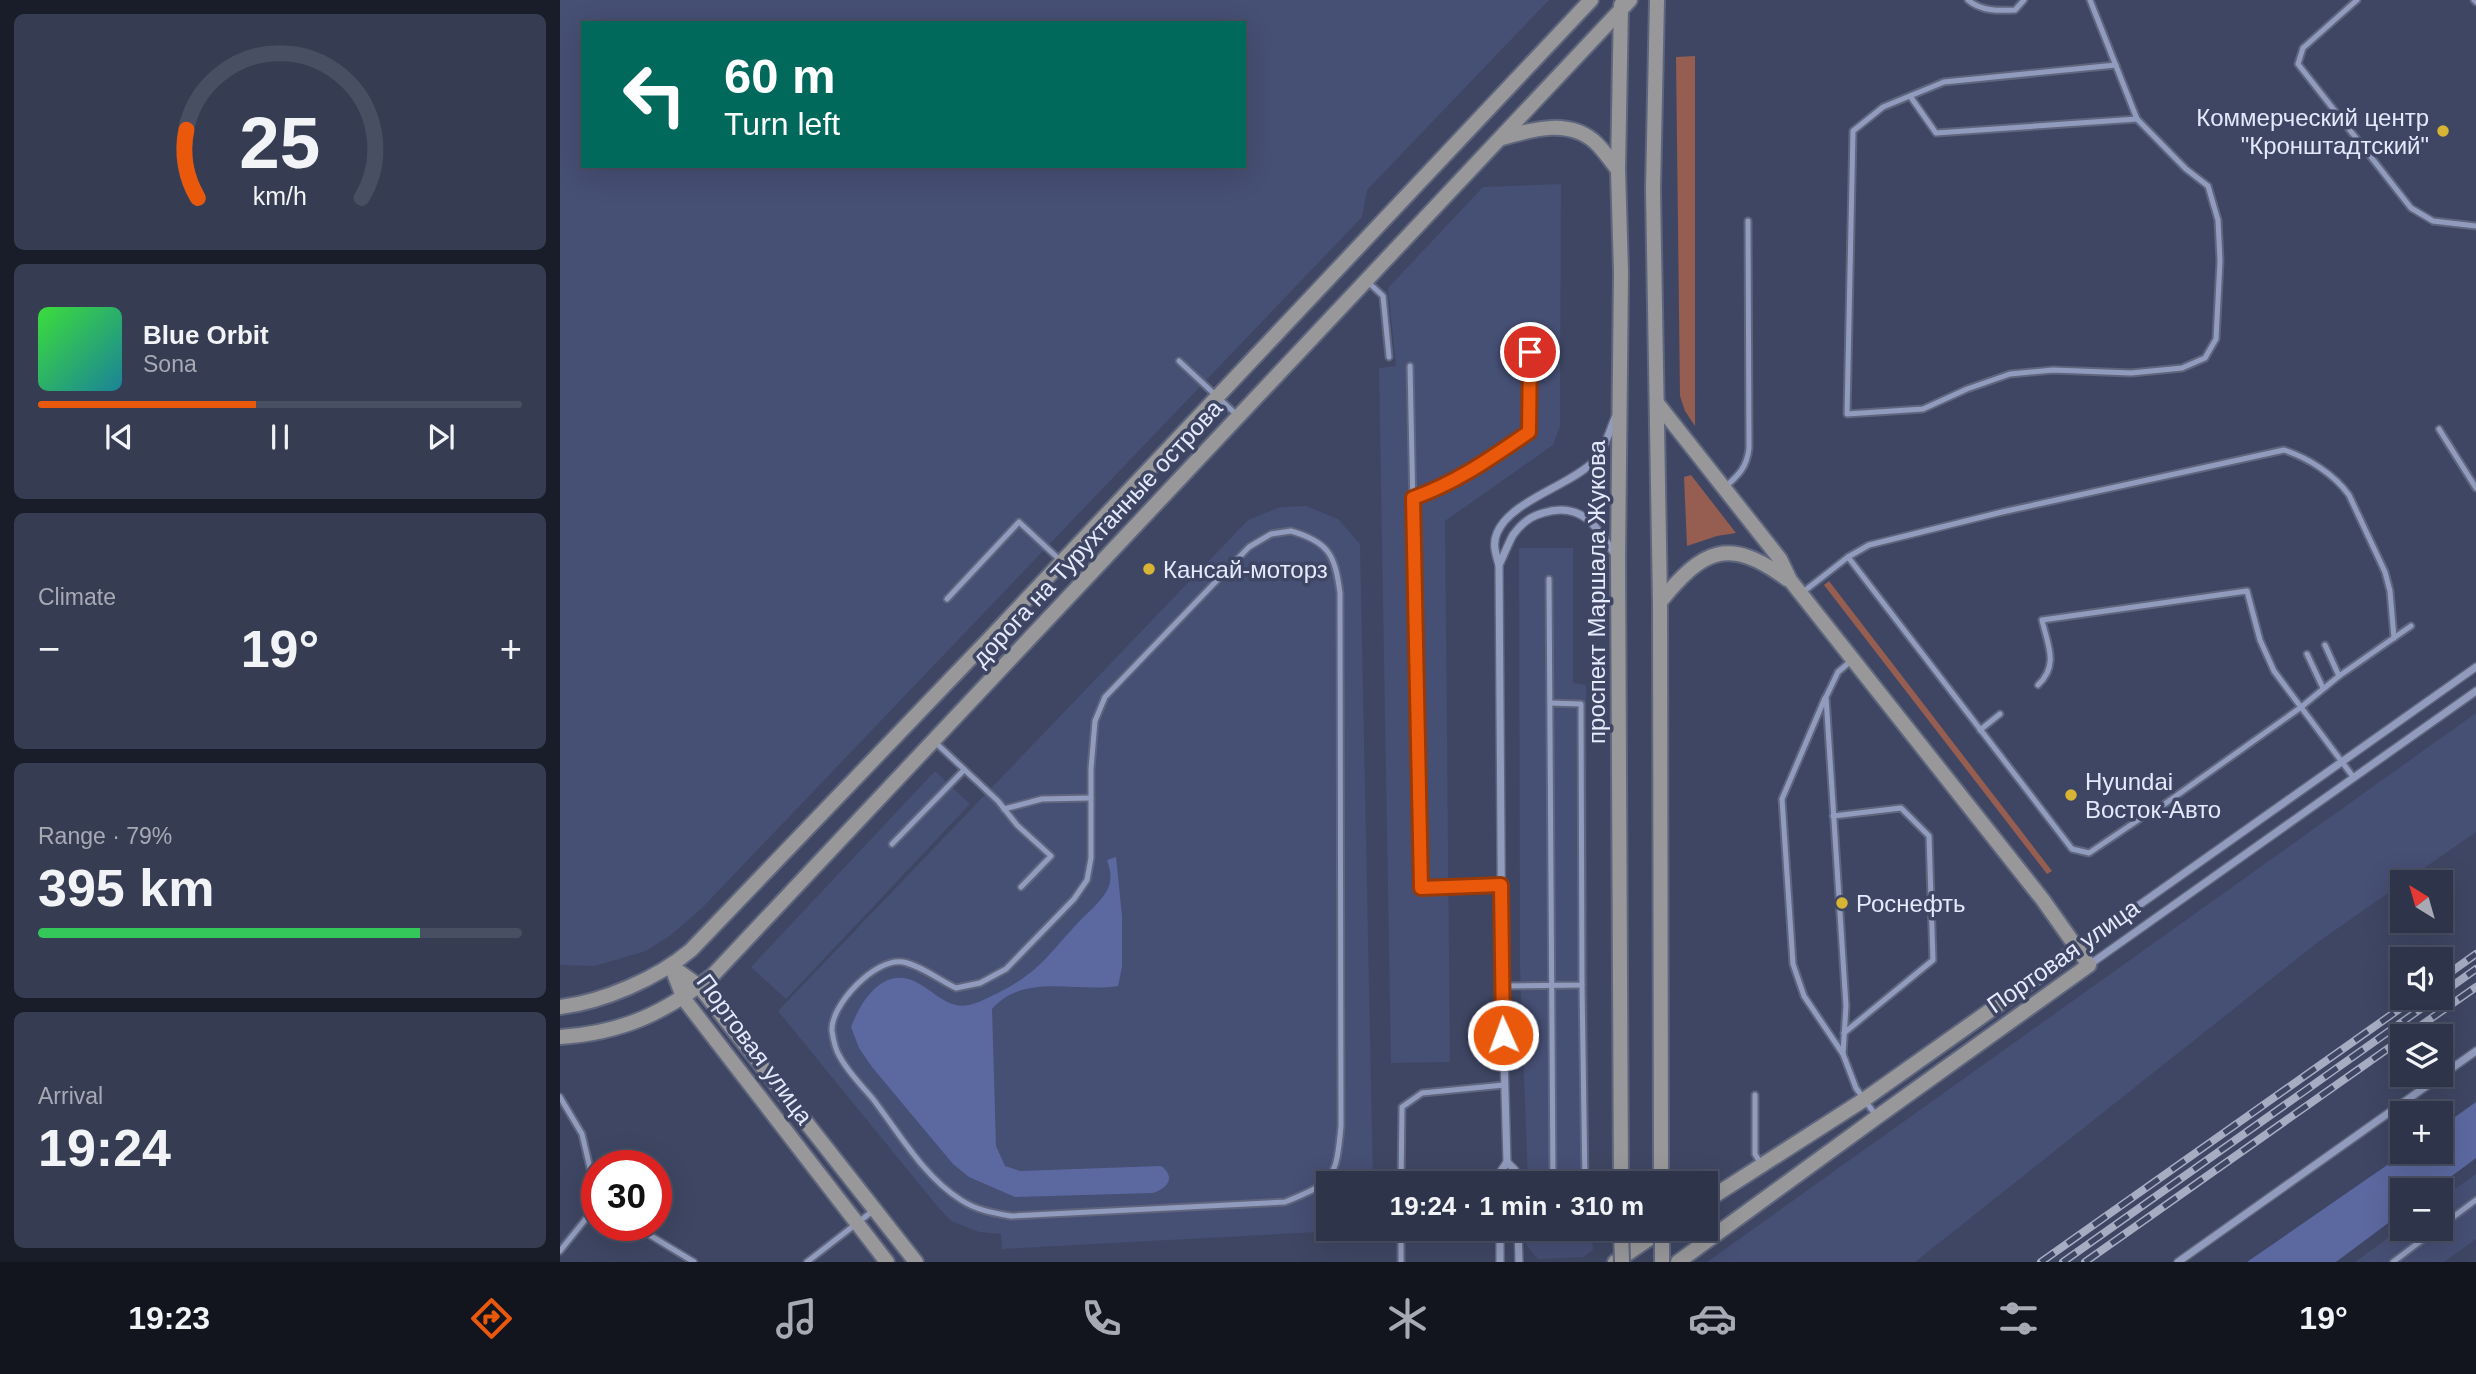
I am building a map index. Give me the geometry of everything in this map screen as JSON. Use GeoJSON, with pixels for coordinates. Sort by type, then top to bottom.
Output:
{"type":"FeatureCollection","features":[{"type":"Feature","properties":{"kind":"street","name":"дорога на Турухтанные острова"},"geometry":{"type":"LineString","coordinates":[[560,1007],[591,1001],[671,967],[719,922],[1591,0]]}},
{"type":"Feature","properties":{"kind":"street"},"geometry":{"type":"LineString","coordinates":[[1657,0],[1653,189],[1660,602],[1661,1171]]}},
{"type":"Feature","properties":{"kind":"street","name":"дорога на Турухтанные острова"},"geometry":{"type":"LineString","coordinates":[[560,1037],[599,1033],[663,1010],[684,999],[713,975],[1501,139],[1624,3]]}},
{"type":"Feature","properties":{"kind":"street","name":"проспект Маршала Жукова"},"geometry":{"type":"LineString","coordinates":[[1621,1171],[1618,170],[1624,3]]}},
{"type":"Feature","properties":{"kind":"street"},"geometry":{"type":"LineString","coordinates":[[1501,139],[1538,128],[1563,128],[1584,134],[1618,170]]}},
{"type":"Feature","properties":{"kind":"street"},"geometry":{"type":"LineString","coordinates":[[1657,403],[1780,559],[1800,594],[2038,895],[2089,965]]}},
{"type":"Feature","properties":{"kind":"street"},"geometry":{"type":"LineString","coordinates":[[1501,1171],[1507,1162],[1502,986],[1499,565],[1494,548],[1497,533],[1520,508],[1593,462],[1618,411]]}},
{"type":"Feature","properties":{"kind":"street"},"geometry":{"type":"LineString","coordinates":[[1499,565],[1514,535],[1524,523],[1555,509],[1569,509],[1583,516],[1600,533],[1618,559]]}},
{"type":"Feature","properties":{"kind":"street"},"geometry":{"type":"LineString","coordinates":[[1660,602],[1682,575],[1702,559],[1723,553],[1756,559],[1790,580]]}},
{"type":"Feature","properties":{"kind":"street","name":"Портовая улица"},"geometry":{"type":"LineString","coordinates":[[1718,1193],[1865,1099],[2476,667]]}},
{"type":"Feature","properties":{"kind":"street","name":"Портовая улица"},"geometry":{"type":"LineString","coordinates":[[1678,1262],[2089,965],[2476,691]]}},
{"type":"Feature","properties":{"kind":"street","name":"Портовая улица"},"geometry":{"type":"LineString","coordinates":[[671,967],[699,986],[916,1262]]}},
{"type":"Feature","properties":{"kind":"street","name":"Портовая улица"},"geometry":{"type":"LineString","coordinates":[[671,967],[684,999],[887,1262]]}},
{"type":"Feature","properties":{"kind":"street"},"geometry":{"type":"LineString","coordinates":[[2178,1262],[2476,1051]]}},
{"type":"Feature","properties":{"kind":"street"},"geometry":{"type":"LineString","coordinates":[[1507,1162],[1515,1171]]}},
{"type":"Feature","properties":{"kind":"street"},"geometry":{"type":"LineString","coordinates":[[1500,1241],[1500,1262]]}},
{"type":"Feature","properties":{"kind":"street"},"geometry":{"type":"LineString","coordinates":[[1518,1241],[1519,1262]]}},
{"type":"Feature","properties":{"kind":"street"},"geometry":{"type":"LineString","coordinates":[[1621,1241],[1622,1262]]}},
{"type":"Feature","properties":{"kind":"street"},"geometry":{"type":"LineString","coordinates":[[1615,1262],[1645,1241]]}},
{"type":"Feature","properties":{"kind":"street"},"geometry":{"type":"LineString","coordinates":[[1662,1262],[1663,1241]]}},
{"type":"Feature","properties":{"kind":"lane"},"geometry":{"type":"LineString","coordinates":[[1968,0],[1974,5],[1996,11],[2015,10],[2024,0]]}},
{"type":"Feature","properties":{"kind":"lane"},"geometry":{"type":"LineString","coordinates":[[2090,0],[2116,65],[2137,119],[2186,169],[2208,186],[2218,220],[2220,261],[2216,339],[2205,358],[2182,368],[2130,373],[2053,370],[2010,374],[1923,409],[1847,414],[1853,131],[1883,107],[1944,82],[2116,65]]}},
{"type":"Feature","properties":{"kind":"lane"},"geometry":{"type":"LineString","coordinates":[[2357,0],[2303,48],[2298,64],[2411,208],[2433,221],[2476,226]]}},
{"type":"Feature","properties":{"kind":"lane"},"geometry":{"type":"LineString","coordinates":[[1910,96],[1937,133],[2137,119]]}},
{"type":"Feature","properties":{"kind":"lane"},"geometry":{"type":"LineString","coordinates":[[1724,488],[1747,463],[1749,448],[1748,221]]}},
{"type":"Feature","properties":{"kind":"lane"},"geometry":{"type":"LineString","coordinates":[[1366,280],[1383,296],[1389,357]]}},
{"type":"Feature","properties":{"kind":"lane"},"geometry":{"type":"LineString","coordinates":[[1413,498],[1441,488],[1473,471],[1529,432],[1530,352]]}},
{"type":"Feature","properties":{"kind":"lane"},"geometry":{"type":"LineString","coordinates":[[1179,361],[1238,416]]}},
{"type":"Feature","properties":{"kind":"lane"},"geometry":{"type":"LineString","coordinates":[[1410,366],[1421,888],[1501,885]]}},
{"type":"Feature","properties":{"kind":"lane"},"geometry":{"type":"LineString","coordinates":[[2440,429],[2476,488]]}},
{"type":"Feature","properties":{"kind":"lane"},"geometry":{"type":"LineString","coordinates":[[1800,594],[1848,557],[1869,545],[2002,512],[2284,450],[2298,454],[2330,476],[2341,484],[2349,495],[2385,572],[2390,591],[2394,638]]}},
{"type":"Feature","properties":{"kind":"lane"},"geometry":{"type":"LineString","coordinates":[[947,599],[1019,522],[1062,562]]}},
{"type":"Feature","properties":{"kind":"lane"},"geometry":{"type":"LineString","coordinates":[[1291,531],[1320,542],[1331,554],[1340,593],[1341,1126],[1337,1164],[1328,1180],[1312,1191],[1285,1202],[1235,1206],[1011,1216],[983,1211],[960,1200],[927,1170],[839,1056],[832,1030],[837,1009],[851,991],[870,974],[887,964],[901,961],[956,988],[980,983],[1006,969],[1074,899],[1087,880],[1091,858],[1091,798],[1095,721],[1105,698],[1249,547],[1271,534],[1291,531]]}},
{"type":"Feature","properties":{"kind":"lane"},"geometry":{"type":"LineString","coordinates":[[1848,557],[2072,849],[2089,853],[2150,812]]}},
{"type":"Feature","properties":{"kind":"lane"},"geometry":{"type":"LineString","coordinates":[[1549,579],[1553,1171]]}},
{"type":"Feature","properties":{"kind":"lane"},"geometry":{"type":"LineString","coordinates":[[2038,685],[2047,676],[2052,665],[2042,620],[2247,591],[2260,640],[2274,671],[2354,778]]}},
{"type":"Feature","properties":{"kind":"lane"},"geometry":{"type":"LineString","coordinates":[[2159,808],[2411,626]]}},
{"type":"Feature","properties":{"kind":"lane"},"geometry":{"type":"LineString","coordinates":[[2325,645],[2339,676]]}},
{"type":"Feature","properties":{"kind":"lane"},"geometry":{"type":"LineString","coordinates":[[2307,654],[2323,688]]}},
{"type":"Feature","properties":{"kind":"lane"},"geometry":{"type":"LineString","coordinates":[[1852,660],[1838,672],[1782,799],[1793,964],[1804,996],[1843,1054],[1856,1088],[1877,1117]]}},
{"type":"Feature","properties":{"kind":"lane"},"geometry":{"type":"LineString","coordinates":[[1826,697],[1846,1006],[1843,1054]]}},
{"type":"Feature","properties":{"kind":"lane"},"geometry":{"type":"LineString","coordinates":[[1550,703],[1581,704],[1585,1171]]}},
{"type":"Feature","properties":{"kind":"lane"},"geometry":{"type":"LineString","coordinates":[[1980,730],[2000,714]]}},
{"type":"Feature","properties":{"kind":"lane"},"geometry":{"type":"LineString","coordinates":[[933,741],[1051,856],[1021,887]]}},
{"type":"Feature","properties":{"kind":"lane"},"geometry":{"type":"LineString","coordinates":[[892,844],[964,770]]}},
{"type":"Feature","properties":{"kind":"lane"},"geometry":{"type":"LineString","coordinates":[[1004,809],[1042,800],[1091,798]]}},
{"type":"Feature","properties":{"kind":"lane"},"geometry":{"type":"LineString","coordinates":[[1833,816],[1901,808],[1929,836],[1933,960],[1844,1033]]}},
{"type":"Feature","properties":{"kind":"lane"},"geometry":{"type":"LineString","coordinates":[[1502,986],[1582,985]]}},
{"type":"Feature","properties":{"kind":"lane"},"geometry":{"type":"LineString","coordinates":[[1401,1171],[1402,1107],[1422,1093],[1504,1085]]}},
{"type":"Feature","properties":{"kind":"lane"},"geometry":{"type":"LineString","coordinates":[[1755,1095],[1755,1154],[1762,1165]]}},
{"type":"Feature","properties":{"kind":"lane"},"geometry":{"type":"LineString","coordinates":[[560,1097],[582,1134],[586,1150]]}},
{"type":"Feature","properties":{"kind":"lane"},"geometry":{"type":"LineString","coordinates":[[2453,1217],[2476,1200]]}},
{"type":"Feature","properties":{"kind":"lane"},"geometry":{"type":"LineString","coordinates":[[807,1262],[874,1210]]}},
{"type":"Feature","properties":{"kind":"lane"},"geometry":{"type":"LineString","coordinates":[[560,1251],[581,1225]]}},
{"type":"Feature","properties":{"kind":"lane"},"geometry":{"type":"LineString","coordinates":[[659,1241],[694,1262]]}},
{"type":"Feature","properties":{"kind":"lane"},"geometry":{"type":"LineString","coordinates":[[1401,1241],[1401,1262]]}},
{"type":"Feature","properties":{"kind":"lane"},"geometry":{"type":"LineString","coordinates":[[2393,1262],[2421,1241]]}},
{"type":"Feature","properties":{"kind":"shaded area"},"geometry":{"type":"Polygon","coordinates":[[[560,0],[1549,0],[1367,190],[1362,217],[702,908],[671,935],[646,951],[595,966],[560,965],[560,0]]]}},
{"type":"Feature","properties":{"kind":"shaded area"},"geometry":{"type":"Polygon","coordinates":[[[1695,56],[1695,426],[1685,411],[1680,396],[1676,57],[1695,56]]]}},
{"type":"Feature","properties":{"kind":"shaded area"},"geometry":{"type":"Polygon","coordinates":[[[1561,184],[1560,426],[1553,445],[1445,521],[1450,1062],[1391,1063],[1379,368],[1396,366],[1388,288],[1483,187],[1561,184]]]}},
{"type":"Feature","properties":{"kind":"shaded area"},"geometry":{"type":"Polygon","coordinates":[[[1691,475],[1736,533],[1687,546],[1684,477],[1691,475]]]}},
{"type":"Feature","properties":{"kind":"shaded area"},"geometry":{"type":"Polygon","coordinates":[[[1306,506],[1338,519],[1360,544],[1373,1171],[1316,1171],[1316,1232],[1002,1249],[1001,1234],[979,1232],[951,1221],[778,1011],[1248,520],[1280,507],[1306,506]]]}},
{"type":"Feature","properties":{"kind":"shaded area"},"geometry":{"type":"Polygon","coordinates":[[[1519,548],[1573,548],[1573,683],[1586,685],[1589,1171],[1528,1171],[1520,967],[1519,548]]]}},
{"type":"Feature","properties":{"kind":"shaded area"},"geometry":{"type":"Polygon","coordinates":[[[1829,581],[2052,871],[2047,874],[1824,585],[1829,581]]]}},
{"type":"Feature","properties":{"kind":"shaded area"},"geometry":{"type":"Polygon","coordinates":[[[2476,713],[2476,832],[2421,870],[2390,870],[2390,892],[2318,942],[1915,1262],[1707,1262],[2476,713]]]}},
{"type":"Feature","properties":{"kind":"shaded area"},"geometry":{"type":"Polygon","coordinates":[[[935,771],[970,804],[786,999],[751,967],[935,771]]]}},
{"type":"Feature","properties":{"kind":"shaded area"},"geometry":{"type":"Polygon","coordinates":[[[1116,857],[1122,916],[1122,967],[1118,986],[1035,987],[1005,998],[992,1009],[996,1146],[1005,1166],[1020,1171],[1161,1166],[1168,1174],[1168,1182],[1153,1193],[1015,1197],[969,1177],[953,1164],[872,1067],[859,1048],[851,1027],[861,1005],[871,992],[891,979],[912,980],[949,1003],[959,1006],[980,1001],[1022,979],[1048,956],[1103,897],[1110,880],[1107,860],[1116,857]]]}},
{"type":"Feature","properties":{"kind":"shaded area"},"geometry":{"type":"Polygon","coordinates":[[[2476,1102],[2476,1158],[2449,1178],[2390,1178],[2390,1222],[2336,1262],[2247,1262],[2390,1163],[2453,1164],[2453,1118],[2476,1102]]]}},
{"type":"Feature","properties":{"kind":"shaded area"},"geometry":{"type":"Polygon","coordinates":[[[2476,1174],[2476,1239],[2444,1262],[2355,1262],[2390,1236],[2390,1241],[2453,1241],[2453,1190],[2476,1174]]]}},
{"type":"Feature","properties":{"kind":"shaded area"},"geometry":{"type":"Polygon","coordinates":[[[1527,1241],[1593,1241],[1593,1250],[1583,1257],[1538,1259],[1527,1246],[1527,1241]]]}},
{"type":"Feature","properties":{"kind":"railway"},"geometry":{"type":"LineString","coordinates":[[2453,970],[2476,954]]}},
{"type":"Feature","properties":{"kind":"railway"},"geometry":{"type":"LineString","coordinates":[[2453,985],[2476,969]]}},
{"type":"Feature","properties":{"kind":"railway"},"geometry":{"type":"LineString","coordinates":[[2423,1024],[2476,987]]}},
{"type":"Feature","properties":{"kind":"railway"},"geometry":{"type":"LineString","coordinates":[[2041,1262],[2398,1010]]}},
{"type":"Feature","properties":{"kind":"railway"},"geometry":{"type":"LineString","coordinates":[[2063,1262],[2419,1010]]}},
{"type":"Feature","properties":{"kind":"railway"},"geometry":{"type":"LineString","coordinates":[[2085,1262],[2390,1047]]}},
{"type":"Feature","properties":{"kind":"place","name":"Коммерческий центр \"Кронштадтский\""},"geometry":{"type":"Point","coordinates":[2443,131]}},
{"type":"Feature","properties":{"kind":"place","name":"Кансай-моторз"},"geometry":{"type":"Point","coordinates":[1149,569]}},
{"type":"Feature","properties":{"kind":"place","name":"Hyundai Восток-Авто"},"geometry":{"type":"Point","coordinates":[2071,795]}},
{"type":"Feature","properties":{"kind":"place","name":"Роснефть"},"geometry":{"type":"Point","coordinates":[1842,903]}},
{"type":"Feature","properties":{"kind":"route"},"geometry":{"type":"LineString","coordinates":[[1503,1035],[1501,885],[1421,888],[1413,498],[1441,488],[1473,471],[1529,432],[1530,352]]}}]}
